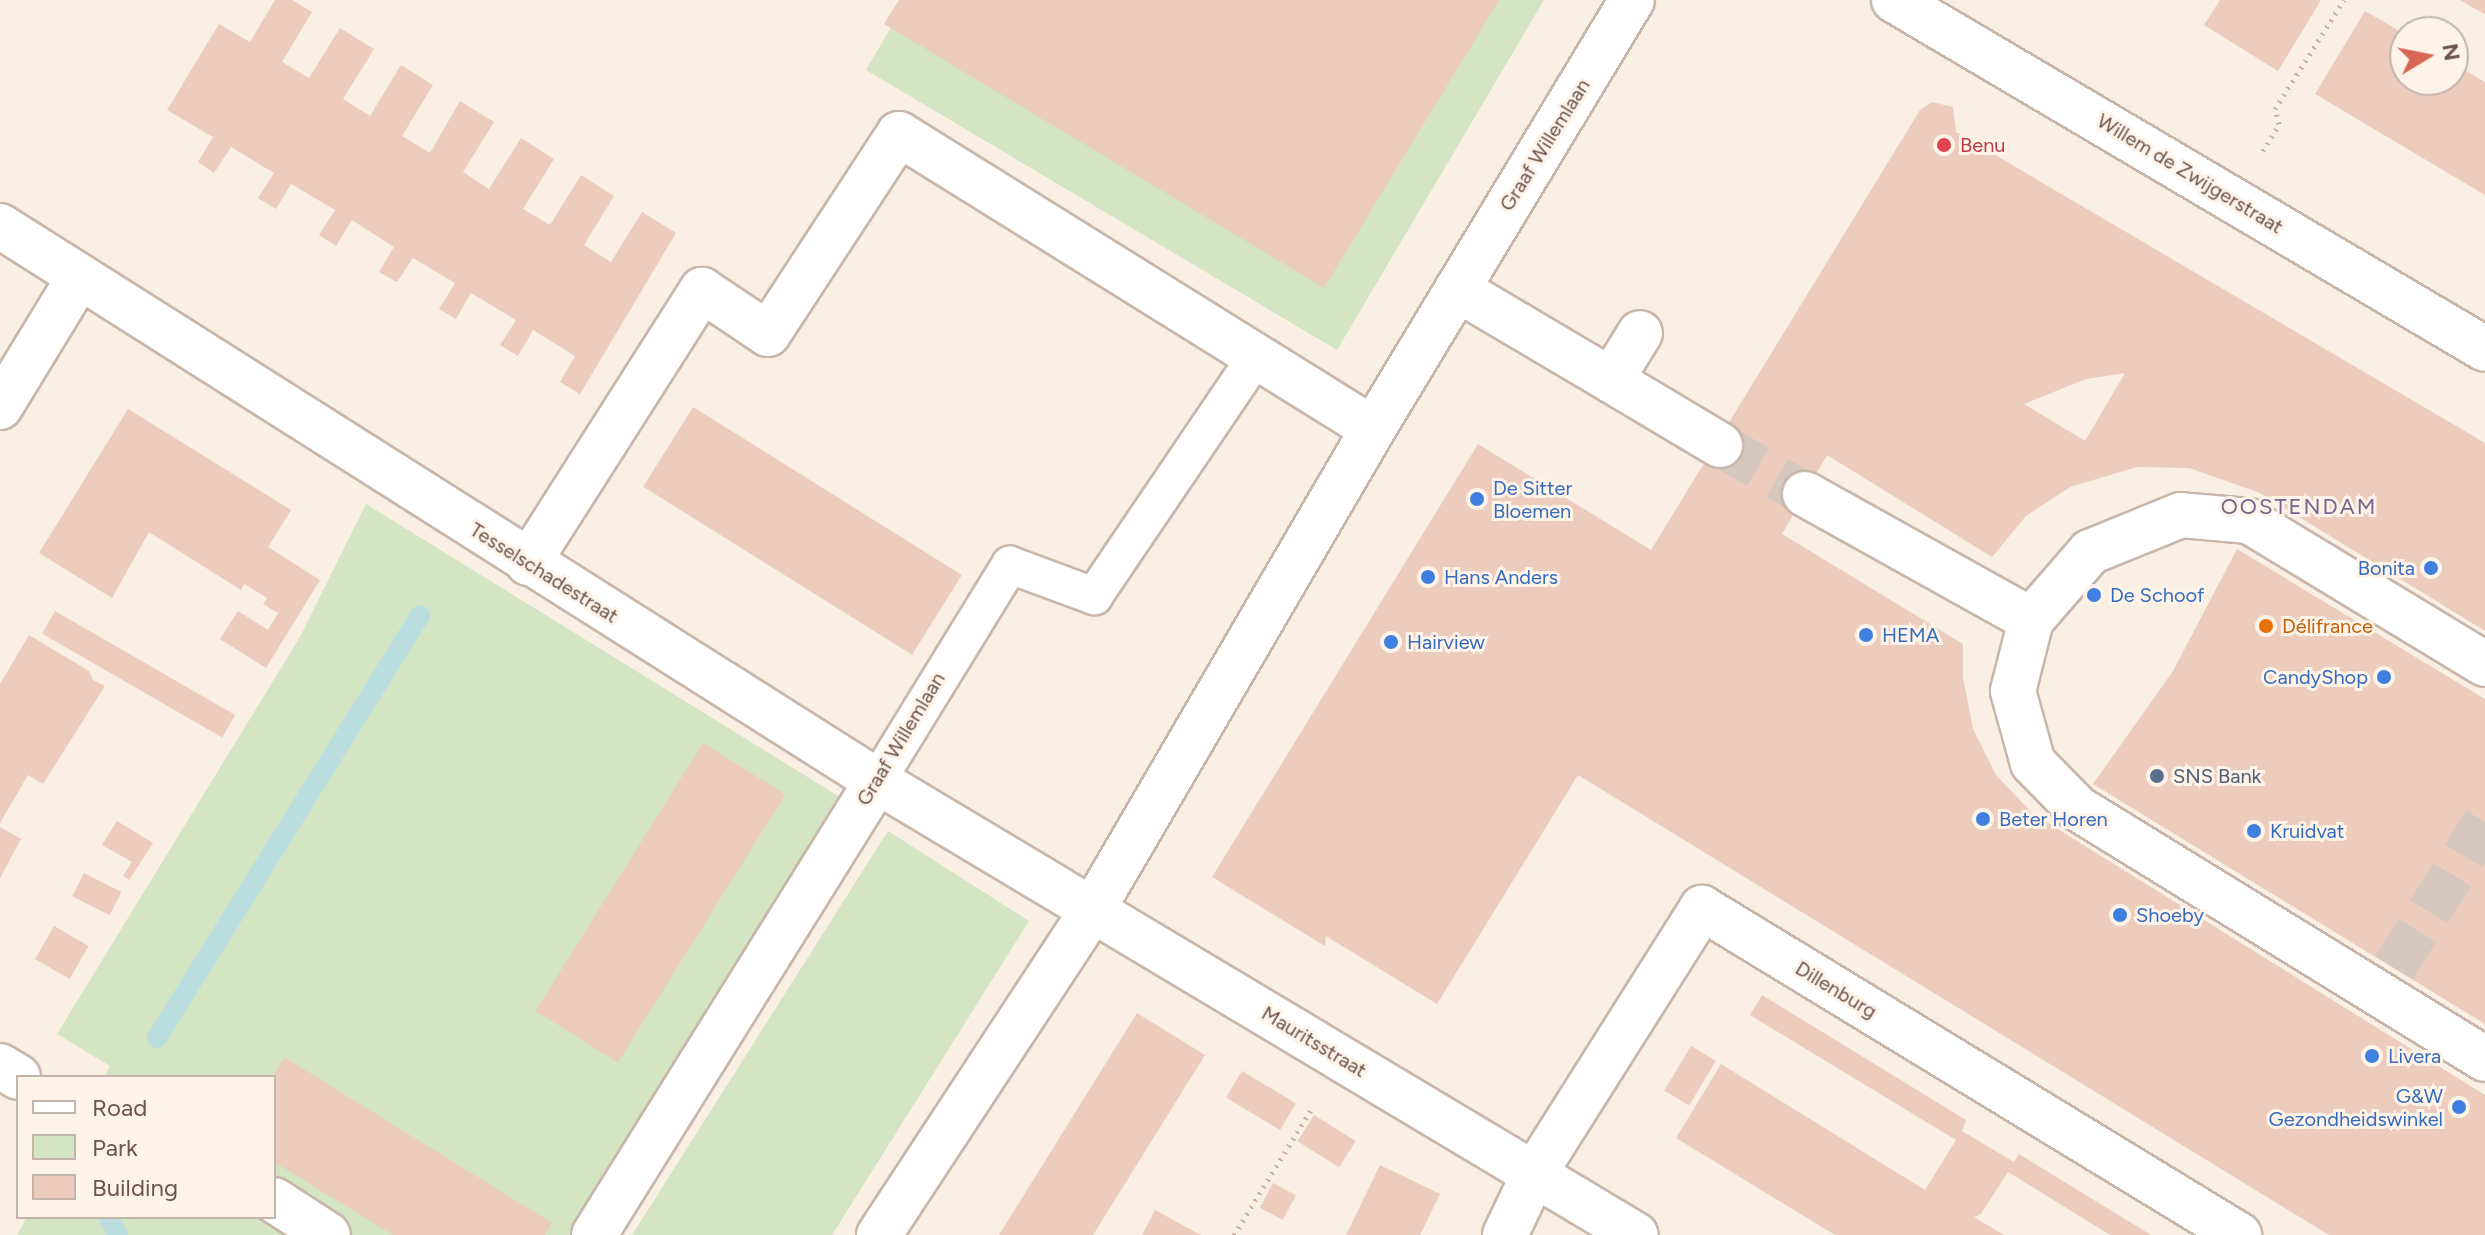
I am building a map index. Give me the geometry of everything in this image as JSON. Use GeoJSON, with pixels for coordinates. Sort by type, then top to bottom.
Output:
{"type":"FeatureCollection","features":[{"type":"Feature","properties":{"kind":"street","name":"Graaf Willemlaan"},"geometry":{"type":"LineString","coordinates":[[879,1235],[1093,909],[1373,429],[1632,0]]}},
{"type":"Feature","properties":{"kind":"street","name":"Willem de Zwijgerstraat"},"geometry":{"type":"LineString","coordinates":[[1897,1],[2485,349]]}},
{"type":"Feature","properties":{"kind":"street"},"geometry":{"type":"LineString","coordinates":[[528,563],[702,290],[768,334],[899,134],[1373,429]]}},
{"type":"Feature","properties":{"kind":"street","name":"Tesselschadestraat"},"geometry":{"type":"LineString","coordinates":[[0,226],[528,563],[877,781],[1093,909]]}},
{"type":"Feature","properties":{"kind":"street"},"geometry":{"type":"LineString","coordinates":[[0,407],[80,276]]}},
{"type":"Feature","properties":{"kind":"street"},"geometry":{"type":"LineString","coordinates":[[1457,289],[1720,445]]}},
{"type":"Feature","properties":{"kind":"street"},"geometry":{"type":"LineString","coordinates":[[1611,380],[1640,333]]}},
{"type":"Feature","properties":{"kind":"street"},"geometry":{"type":"LineString","coordinates":[[1805,494],[2031,620]]}},
{"type":"Feature","properties":{"kind":"street"},"geometry":{"type":"LineString","coordinates":[[2485,664],[2249,521],[2181,515],[2090,552],[2031,620],[2013,691],[2033,763],[2077,808],[2386,980],[2485,1059]]}},
{"type":"Feature","properties":{"kind":"street","name":"Graaf Willemlaan"},"geometry":{"type":"LineString","coordinates":[[594,1235],[877,781]]}},
{"type":"Feature","properties":{"kind":"street","name":"Dillenburg"},"geometry":{"type":"LineString","coordinates":[[1534,1174],[1702,908],[2239,1235]]}},
{"type":"Feature","properties":{"kind":"street","name":"Mauritsstraat"},"geometry":{"type":"LineString","coordinates":[[1093,909],[1636,1235]]}},
{"type":"Feature","properties":{"kind":"street"},"geometry":{"type":"LineString","coordinates":[[1505,1235],[1534,1174]]}},
{"type":"Feature","properties":{"kind":"street"},"geometry":{"type":"LineString","coordinates":[[276,1201],[328,1235]]}},
{"type":"Feature","properties":{"kind":"lane","name":"Graaf Willemlaan"},"geometry":{"type":"LineString","coordinates":[[877,781],[1010,565],[1094,596],[1256,357]]}},
{"type":"Feature","properties":{"kind":"path"},"geometry":{"type":"LineString","coordinates":[[2233,199],[2279,124],[2275,109],[2344,0]]}},
{"type":"Feature","properties":{"kind":"path"},"geometry":{"type":"LineString","coordinates":[[1234,1235],[1341,1059]]}},
{"type":"Feature","properties":{"kind":"green space"},"geometry":{"type":"Polygon","coordinates":[[[907,0],[1544,0],[1337,350],[866,70],[907,0]]]}},
{"type":"Feature","properties":{"kind":"green space"},"geometry":{"type":"Polygon","coordinates":[[[366,504],[848,802],[572,1235],[17,1235],[26,1219],[276,1219],[276,1075],[105,1075],[110,1066],[57,1034],[300,637],[366,504]]]}},
{"type":"Feature","properties":{"kind":"green space"},"geometry":{"type":"Polygon","coordinates":[[[888,831],[1029,921],[832,1235],[632,1235],[888,831]]]}},
{"type":"Feature","properties":{"kind":"building"},"geometry":{"type":"Polygon","coordinates":[[[275,0],[292,0],[312,12],[282,62],[309,78],[340,28],[374,49],[343,99],[370,116],[401,65],[433,85],[402,136],[430,153],[460,101],[494,122],[463,172],[489,189],[521,138],[554,159],[523,209],[550,225],[581,175],[614,196],[584,245],[611,262],[642,212],[676,233],[580,394],[560,382],[575,356],[533,330],[518,356],[500,345],[516,320],[471,293],[456,319],[439,309],[455,283],[413,258],[397,282],[379,272],[394,247],[352,220],[336,246],[319,235],[335,210],[291,184],[276,209],[258,198],[274,173],[231,147],[214,173],[198,162],[213,137],[167,110],[219,24],[250,42],[275,0]]]}},
{"type":"Feature","properties":{"kind":"building"},"geometry":{"type":"Polygon","coordinates":[[[899,0],[1499,0],[1324,288],[884,24],[899,0]]]}},
{"type":"Feature","properties":{"kind":"building"},"geometry":{"type":"Polygon","coordinates":[[[2220,0],[2321,0],[2278,71],[2204,25],[2220,0]]]}},
{"type":"Feature","properties":{"kind":"building"},"geometry":{"type":"Polygon","coordinates":[[[2460,0],[2485,0],[2485,14],[2477,10],[2460,0]]]}},
{"type":"Feature","properties":{"kind":"building"},"geometry":{"type":"Polygon","coordinates":[[[2365,11],[2389,25],[2389,96],[2469,96],[2469,72],[2485,82],[2485,195],[2315,94],[2365,11]]]}},
{"type":"Feature","properties":{"kind":"building"},"geometry":{"type":"Polygon","coordinates":[[[1932,102],[1953,107],[1956,132],[2485,443],[2485,631],[2260,493],[2189,468],[2137,467],[2070,487],[2026,516],[1992,557],[1827,455],[1782,534],[1963,644],[1963,678],[1973,729],[1996,775],[2032,813],[2485,1095],[2485,1235],[2329,1235],[1578,775],[1437,1004],[1326,936],[1325,946],[1212,877],[1478,444],[1651,550],[1920,110],[1932,102]],[[2125,373],[2086,379],[2024,404],[2085,441],[2125,373]]]}},
{"type":"Feature","properties":{"kind":"building"},"geometry":{"type":"Polygon","coordinates":[[[693,407],[962,575],[912,655],[643,487],[693,407]]]}},
{"type":"Feature","properties":{"kind":"building"},"geometry":{"type":"Polygon","coordinates":[[[128,409],[291,510],[268,547],[320,580],[266,668],[220,639],[238,611],[268,630],[278,613],[263,604],[267,598],[244,584],[241,590],[149,532],[112,598],[39,553],[128,409]]]}},
{"type":"Feature","properties":{"kind":"building"},"geometry":{"type":"Polygon","coordinates":[[[2237,549],[2485,699],[2485,1024],[2093,784],[2173,671],[2237,549]]]}},
{"type":"Feature","properties":{"kind":"building"},"geometry":{"type":"Polygon","coordinates":[[[55,611],[235,715],[222,738],[42,634],[55,611]]]}},
{"type":"Feature","properties":{"kind":"building"},"geometry":{"type":"Polygon","coordinates":[[[29,635],[89,671],[93,680],[105,686],[43,784],[28,775],[0,823],[0,684],[29,635]]]}},
{"type":"Feature","properties":{"kind":"building"},"geometry":{"type":"Polygon","coordinates":[[[703,743],[785,794],[618,1062],[536,1011],[703,743]]]}},
{"type":"Feature","properties":{"kind":"building"},"geometry":{"type":"Polygon","coordinates":[[[117,821],[153,843],[129,880],[123,876],[132,862],[102,845],[117,821]]]}},
{"type":"Feature","properties":{"kind":"building"},"geometry":{"type":"Polygon","coordinates":[[[0,827],[21,839],[0,878],[0,827]]]}},
{"type":"Feature","properties":{"kind":"building"},"geometry":{"type":"Polygon","coordinates":[[[84,873],[121,892],[110,915],[72,896],[84,873]]]}},
{"type":"Feature","properties":{"kind":"building"},"geometry":{"type":"Polygon","coordinates":[[[54,926],[89,946],[70,979],[35,959],[54,926]]]}},
{"type":"Feature","properties":{"kind":"building"},"geometry":{"type":"Polygon","coordinates":[[[1762,995],[1966,1120],[1962,1131],[2014,1162],[2019,1154],[2151,1235],[2110,1235],[2008,1172],[1981,1214],[1974,1217],[2004,1235],[1835,1235],[1676,1138],[1721,1064],[1925,1190],[1956,1140],[1750,1015],[1762,995]]]}},
{"type":"Feature","properties":{"kind":"building"},"geometry":{"type":"Polygon","coordinates":[[[1137,1013],[1205,1055],[1093,1235],[999,1235],[1137,1013]]]}},
{"type":"Feature","properties":{"kind":"building"},"geometry":{"type":"Polygon","coordinates":[[[1691,1046],[1716,1061],[1689,1106],[1664,1091],[1691,1046]]]}},
{"type":"Feature","properties":{"kind":"building"},"geometry":{"type":"Polygon","coordinates":[[[284,1057],[552,1223],[545,1235],[393,1235],[276,1163],[276,1075],[273,1075],[284,1057]]]}},
{"type":"Feature","properties":{"kind":"building"},"geometry":{"type":"Polygon","coordinates":[[[1242,1071],[1296,1103],[1280,1130],[1226,1098],[1242,1071]]]}},
{"type":"Feature","properties":{"kind":"building"},"geometry":{"type":"Polygon","coordinates":[[[1314,1115],[1356,1141],[1339,1167],[1298,1141],[1314,1115]]]}},
{"type":"Feature","properties":{"kind":"building"},"geometry":{"type":"Polygon","coordinates":[[[1380,1165],[1440,1194],[1420,1235],[1346,1235],[1380,1165]]]}},
{"type":"Feature","properties":{"kind":"building"},"geometry":{"type":"Polygon","coordinates":[[[1273,1183],[1296,1195],[1283,1220],[1260,1208],[1273,1183]]]}},
{"type":"Feature","properties":{"kind":"building"},"geometry":{"type":"Polygon","coordinates":[[[1155,1210],[1186,1227],[1201,1235],[1142,1235],[1155,1210]]]}},
{"type":"Feature","properties":{"kind":"waterway"},"geometry":{"type":"LineString","coordinates":[[157,1038],[420,615]]}},
{"type":"Feature","properties":{"kind":"waterway"},"geometry":{"type":"LineString","coordinates":[[109,1219],[118,1235]]}},
{"type":"Feature","properties":{"kind":"tunnel"},"geometry":{"type":"LineString","coordinates":[[1720,445],[1805,494]]}},
{"type":"Feature","properties":{"kind":"tunnel"},"geometry":{"type":"LineString","coordinates":[[2394,968],[2485,822]]}},
{"type":"Feature","properties":{"kind":"place","name":"Benu"},"geometry":{"type":"Point","coordinates":[1944,145]}},
{"type":"Feature","properties":{"kind":"place","name":"De Sitter Bloemen"},"geometry":{"type":"Point","coordinates":[1477,499]}},
{"type":"Feature","properties":{"kind":"place","name":"Bonita"},"geometry":{"type":"Point","coordinates":[2431,568]}},
{"type":"Feature","properties":{"kind":"place","name":"Hans Anders"},"geometry":{"type":"Point","coordinates":[1428,577]}},
{"type":"Feature","properties":{"kind":"place","name":"De Schoof"},"geometry":{"type":"Point","coordinates":[2094,595]}},
{"type":"Feature","properties":{"kind":"place","name":"Délifrance"},"geometry":{"type":"Point","coordinates":[2266,626]}},
{"type":"Feature","properties":{"kind":"place","name":"HEMA"},"geometry":{"type":"Point","coordinates":[1866,635]}},
{"type":"Feature","properties":{"kind":"place","name":"Hairview"},"geometry":{"type":"Point","coordinates":[1391,642]}},
{"type":"Feature","properties":{"kind":"place","name":"CandyShop"},"geometry":{"type":"Point","coordinates":[2384,677]}},
{"type":"Feature","properties":{"kind":"place","name":"SNS Bank"},"geometry":{"type":"Point","coordinates":[2157,776]}},
{"type":"Feature","properties":{"kind":"place","name":"Beter Horen"},"geometry":{"type":"Point","coordinates":[1983,819]}},
{"type":"Feature","properties":{"kind":"place","name":"Kruidvat"},"geometry":{"type":"Point","coordinates":[2254,831]}},
{"type":"Feature","properties":{"kind":"place","name":"Shoeby"},"geometry":{"type":"Point","coordinates":[2120,915]}},
{"type":"Feature","properties":{"kind":"place","name":"Livera"},"geometry":{"type":"Point","coordinates":[2372,1056]}},
{"type":"Feature","properties":{"kind":"place","name":"G&W Gezondheidswinkel"},"geometry":{"type":"Point","coordinates":[2459,1107]}},
{"type":"Feature","properties":{"kind":"district","name":"OOSTENDAM"},"geometry":{"type":"Point","coordinates":[2299,507]}}]}
